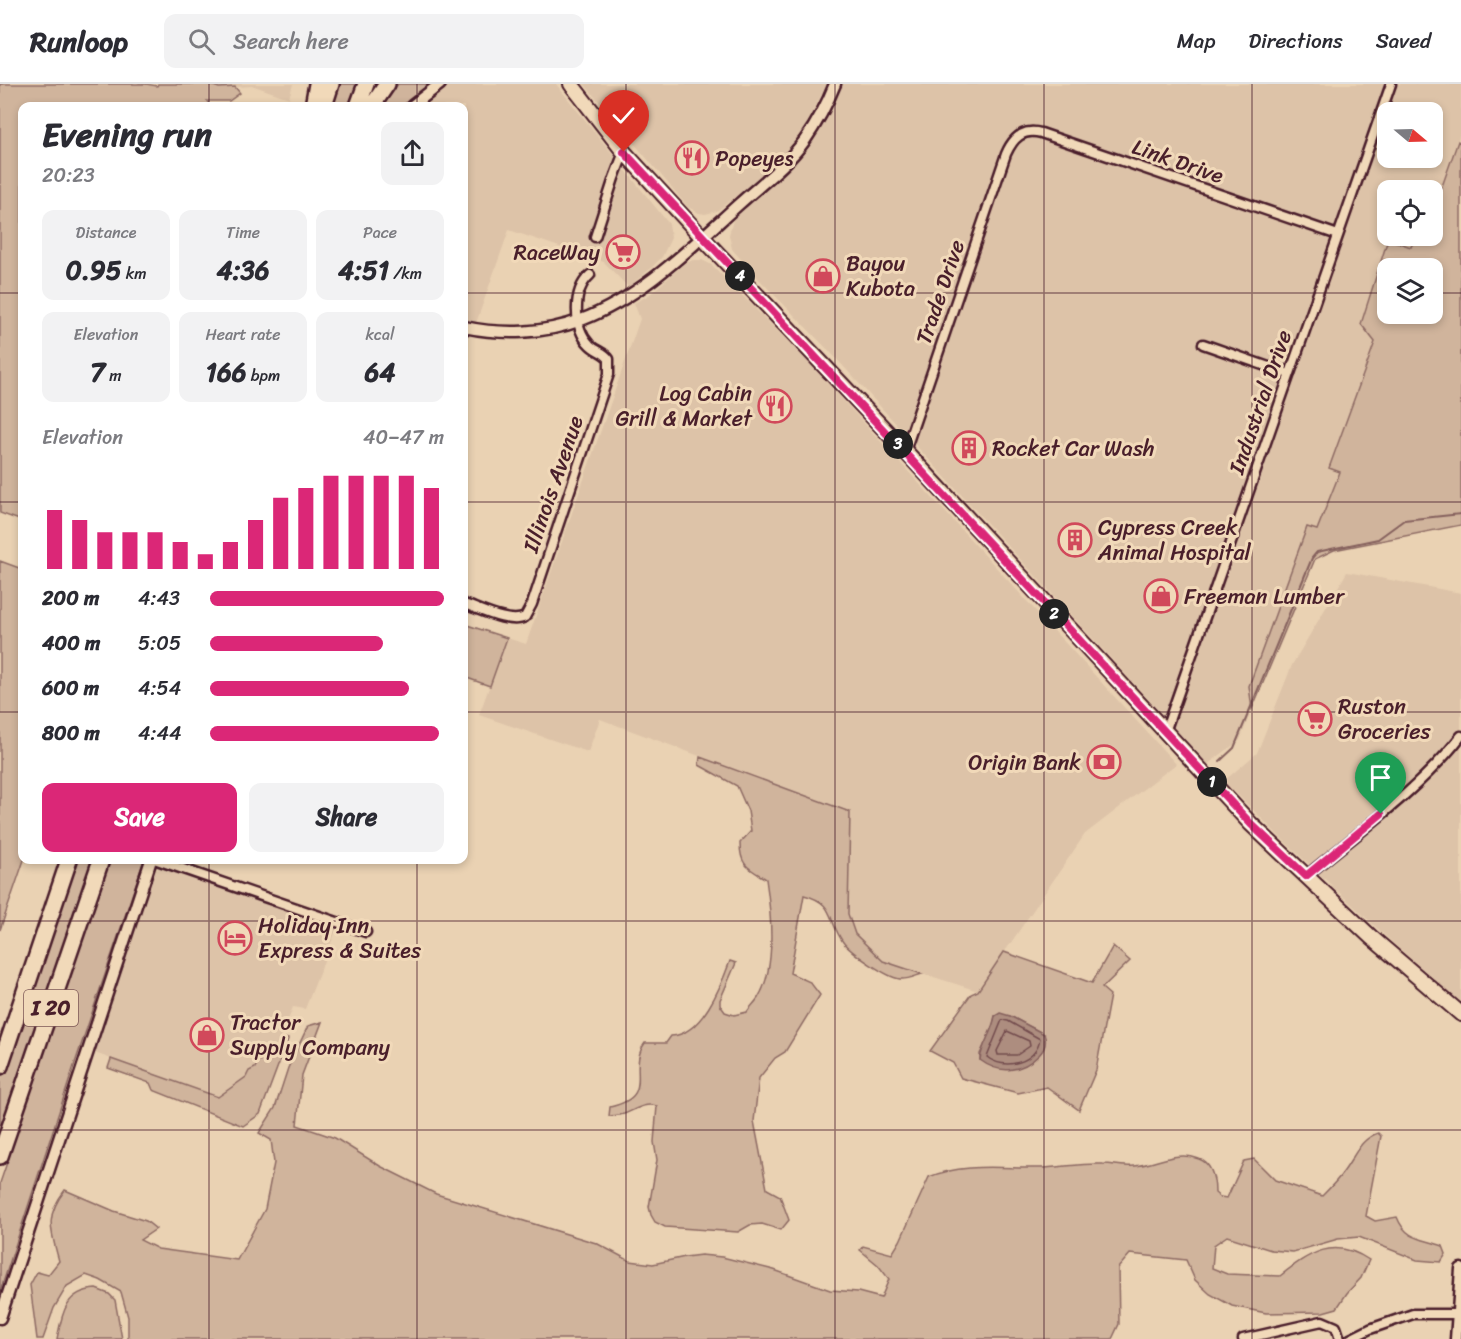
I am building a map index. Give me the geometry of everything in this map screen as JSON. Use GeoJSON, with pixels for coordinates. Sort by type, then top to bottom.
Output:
{"type":"FeatureCollection","features":[{"type":"Feature","properties":{"kind":"highway"},"geometry":{"type":"LineString","coordinates":[[314,102],[317,84]]}},
{"type":"Feature","properties":{"kind":"highway"},"geometry":{"type":"LineString","coordinates":[[325,102],[331,84]]}},
{"type":"Feature","properties":{"kind":"highway"},"geometry":{"type":"LineString","coordinates":[[359,102],[366,84]]}},
{"type":"Feature","properties":{"kind":"highway"},"geometry":{"type":"LineString","coordinates":[[375,102],[387,84]]}},
{"type":"Feature","properties":{"kind":"highway","name":"I 20"},"geometry":{"type":"LineString","coordinates":[[0,1066],[68,864]]}},
{"type":"Feature","properties":{"kind":"highway","name":"I 20"},"geometry":{"type":"LineString","coordinates":[[0,1156],[100,864]]}},
{"type":"Feature","properties":{"kind":"main road"},"geometry":{"type":"LineString","coordinates":[[571,84],[624,152],[702,237],[905,451],[1251,824],[1371,937],[1461,1014]]}},
{"type":"Feature","properties":{"kind":"street"},"geometry":{"type":"LineString","coordinates":[[417,102],[440,84]]}},
{"type":"Feature","properties":{"kind":"street"},"geometry":{"type":"LineString","coordinates":[[468,328],[488,331],[525,332],[551,328],[579,321],[612,306],[639,289],[702,237],[778,169],[803,142],[826,105],[835,84]]}},
{"type":"Feature","properties":{"kind":"street","name":"Industrial Drive"},"geometry":{"type":"LineString","coordinates":[[1165,732],[1391,84]]}},
{"type":"Feature","properties":{"kind":"street","name":"Link Drive"},"geometry":{"type":"LineString","coordinates":[[1010,146],[1024,132],[1041,133],[1338,235]]}},
{"type":"Feature","properties":{"kind":"street","name":"Trade Drive"},"geometry":{"type":"LineString","coordinates":[[905,451],[1010,146]]}},
{"type":"Feature","properties":{"kind":"street"},"geometry":{"type":"LineString","coordinates":[[595,237],[624,152]]}},
{"type":"Feature","properties":{"kind":"street"},"geometry":{"type":"LineString","coordinates":[[579,321],[576,306],[584,282],[591,275]]}},
{"type":"Feature","properties":{"kind":"street","name":"Illinois Avenue"},"geometry":{"type":"LineString","coordinates":[[468,605],[511,620],[525,617],[532,604],[606,387],[611,362],[605,354],[590,345],[579,321]]}},
{"type":"Feature","properties":{"kind":"street"},"geometry":{"type":"LineString","coordinates":[[1203,344],[1289,374]]}},
{"type":"Feature","properties":{"kind":"street"},"geometry":{"type":"LineString","coordinates":[[1306,876],[1425,777],[1445,757],[1461,736]]}},
{"type":"Feature","properties":{"kind":"street"},"geometry":{"type":"LineString","coordinates":[[0,1318],[150,864]]}},
{"type":"Feature","properties":{"kind":"street"},"geometry":{"type":"LineString","coordinates":[[169,864],[366,932]]}},
{"type":"Feature","properties":{"kind":"street"},"geometry":{"type":"LineString","coordinates":[[1456,1339],[1461,1269]]}},
{"type":"Feature","properties":{"kind":"street"},"geometry":{"type":"LineString","coordinates":[[1350,1339],[1370,1329],[1413,1314],[1457,1314]]}},
{"type":"Feature","properties":{"kind":"street"},"geometry":{"type":"LineString","coordinates":[[1243,1339],[1322,1321],[1336,1327],[1340,1339]]}},
{"type":"Feature","properties":{"kind":"shaded area"},"geometry":{"type":"Polygon","coordinates":[[[0,84],[146,84],[157,86],[158,84],[208,84],[219,88],[235,87],[240,93],[229,101],[18,102],[18,520],[0,513],[0,84]]]}},
{"type":"Feature","properties":{"kind":"shaded area"},"geometry":{"type":"Polygon","coordinates":[[[208,84],[293,84],[289,98],[254,86],[219,88],[208,84]]]}},
{"type":"Feature","properties":{"kind":"shaded area"},"geometry":{"type":"Polygon","coordinates":[[[337,84],[358,84],[351,102],[331,102],[337,84]]]}},
{"type":"Feature","properties":{"kind":"shaded area"},"geometry":{"type":"Polygon","coordinates":[[[398,84],[434,84],[409,102],[384,102],[398,84]]]}},
{"type":"Feature","properties":{"kind":"shaded area"},"geometry":{"type":"Polygon","coordinates":[[[450,84],[556,84],[669,224],[671,238],[662,257],[628,287],[604,262],[509,230],[476,323],[468,321],[468,102],[425,102],[450,84]]]}},
{"type":"Feature","properties":{"kind":"shaded area"},"geometry":{"type":"Polygon","coordinates":[[[584,84],[827,84],[806,125],[790,147],[757,179],[717,211],[705,214],[688,207],[584,84]]]}},
{"type":"Feature","properties":{"kind":"shaded area"},"geometry":{"type":"Polygon","coordinates":[[[842,84],[1461,84],[1461,131],[1443,183],[1443,180],[1377,180],[1377,246],[1387,246],[1386,258],[1377,258],[1377,324],[1375,342],[1329,468],[1340,472],[1317,530],[1307,527],[1249,686],[1252,709],[1240,740],[1208,764],[833,355],[732,249],[729,235],[733,220],[783,174],[807,147],[827,117],[842,84]]]}},
{"type":"Feature","properties":{"kind":"shaded area"},"geometry":{"type":"Polygon","coordinates":[[[1458,141],[1461,144],[1461,525],[1334,550],[1315,559],[1252,709],[1249,686],[1307,527],[1317,530],[1340,472],[1329,468],[1375,342],[1361,324],[1377,274],[1377,324],[1443,324],[1443,258],[1382,258],[1386,246],[1443,246],[1443,184],[1458,141]]]}},
{"type":"Feature","properties":{"kind":"shaded area"},"geometry":{"type":"Polygon","coordinates":[[[693,260],[702,260],[712,265],[808,362],[1176,764],[1085,834],[978,991],[883,961],[855,934],[848,914],[850,812],[600,719],[588,752],[479,715],[507,638],[526,644],[640,319],[634,303],[649,295],[684,264],[693,260]]]}},
{"type":"Feature","properties":{"kind":"shaded area"},"geometry":{"type":"Polygon","coordinates":[[[0,561],[18,568],[18,864],[23,864],[0,930],[0,561]]]}},
{"type":"Feature","properties":{"kind":"shaded area"},"geometry":{"type":"Polygon","coordinates":[[[1347,572],[1461,593],[1461,1002],[1393,943],[1224,781],[1257,753],[1292,665],[1347,572]]]}},
{"type":"Feature","properties":{"kind":"shaded area"},"geometry":{"type":"Polygon","coordinates":[[[468,625],[507,638],[490,686],[468,678],[468,625]]]}},
{"type":"Feature","properties":{"kind":"shaded area"},"geometry":{"type":"Polygon","coordinates":[[[700,757],[850,812],[848,914],[855,934],[883,961],[922,974],[908,978],[894,978],[870,964],[843,942],[826,907],[814,898],[804,895],[790,973],[810,982],[820,995],[785,1052],[775,1058],[759,1078],[754,1121],[767,1189],[780,1196],[789,1220],[781,1230],[762,1224],[750,1225],[738,1232],[665,1227],[655,1222],[649,1207],[657,1160],[654,1142],[657,1106],[644,1106],[624,1114],[609,1116],[610,1107],[625,1102],[633,1096],[637,1089],[638,1062],[645,1043],[666,1043],[671,1036],[682,1034],[692,1027],[709,1008],[730,961],[736,963],[720,1005],[725,1012],[734,1015],[747,1012],[755,1002],[764,986],[768,971],[771,923],[766,879],[746,866],[740,851],[740,843],[751,831],[748,811],[737,786],[699,765],[700,757]]]}},
{"type":"Feature","properties":{"kind":"shaded area"},"geometry":{"type":"Polygon","coordinates":[[[73,864],[94,864],[0,1138],[0,1077],[73,864]]]}},
{"type":"Feature","properties":{"kind":"shaded area"},"geometry":{"type":"Polygon","coordinates":[[[109,864],[143,864],[0,1292],[0,1183],[109,864]]]}},
{"type":"Feature","properties":{"kind":"shaded area"},"geometry":{"type":"Polygon","coordinates":[[[163,867],[337,928],[305,1009],[293,1007],[275,1056],[264,1059],[247,1077],[218,1097],[92,1052],[152,874],[163,867]]]}},
{"type":"Feature","properties":{"kind":"shaded area"},"geometry":{"type":"Polygon","coordinates":[[[1113,946],[1130,961],[1102,988],[1110,995],[1096,1070],[1079,1110],[1047,1087],[1018,1093],[961,1078],[953,1063],[930,1051],[971,994],[978,991],[1004,952],[1092,983],[1113,946]],[[995,1016],[993,1027],[980,1054],[980,1060],[1044,1034],[1010,1016],[995,1016]]]}},
{"type":"Feature","properties":{"kind":"shaded area"},"geometry":{"type":"Polygon","coordinates":[[[322,1022],[302,1075],[297,1125],[335,1138],[380,1166],[436,1194],[596,1243],[630,1261],[653,1264],[701,1255],[722,1257],[774,1270],[830,1290],[858,1292],[881,1298],[889,1279],[878,1265],[860,1250],[863,1246],[892,1254],[929,1177],[942,1172],[985,1167],[1043,1168],[1096,1164],[1135,1166],[1183,1156],[1204,1161],[1214,1178],[1215,1193],[1227,1198],[1244,1161],[1254,1159],[1275,1180],[1322,1196],[1342,1174],[1362,1144],[1378,1133],[1381,1136],[1366,1216],[1375,1221],[1397,1217],[1410,1234],[1443,1246],[1446,1254],[1441,1262],[1417,1260],[1359,1237],[1338,1239],[1293,1252],[1271,1250],[1227,1236],[1214,1245],[1212,1268],[1227,1274],[1280,1276],[1301,1260],[1322,1250],[1333,1248],[1356,1253],[1369,1260],[1361,1278],[1337,1308],[1323,1312],[1266,1313],[1232,1306],[1210,1294],[1195,1280],[1186,1260],[1130,1254],[1118,1268],[1119,1324],[1112,1339],[128,1339],[128,1317],[121,1292],[86,1275],[67,1286],[54,1308],[43,1339],[37,1339],[30,1285],[37,1272],[48,1275],[59,1261],[51,1224],[54,1208],[65,1190],[114,1211],[146,1221],[156,1229],[140,1240],[158,1249],[237,1260],[265,1209],[274,1163],[271,1140],[259,1133],[275,1108],[288,1068],[308,1026],[322,1022]]]}},
{"type":"Feature","properties":{"kind":"shaded area"},"geometry":{"type":"Polygon","coordinates":[[[282,1038],[288,1039],[260,1114],[243,1126],[153,1090],[150,1083],[108,1068],[111,1059],[218,1097],[246,1077],[258,1061],[275,1056],[282,1038]]]}},
{"type":"Feature","properties":{"kind":"shaded area"},"geometry":{"type":"Polygon","coordinates":[[[96,1289],[109,1294],[115,1300],[122,1339],[57,1339],[63,1313],[71,1299],[78,1294],[96,1289]]]}},
{"type":"Feature","properties":{"kind":"water"},"geometry":{"type":"Polygon","coordinates":[[[1000,1013],[1044,1034],[1045,1043],[1039,1055],[1025,1065],[1011,1070],[995,1068],[980,1060],[995,1016],[1000,1013]]]}},
{"type":"Feature","properties":{"kind":"waterway"},"geometry":{"type":"LineString","coordinates":[[1220,761],[1234,748],[1312,558],[1317,552],[1378,539],[1404,520],[1461,514]]}},
{"type":"Feature","properties":{"kind":"place","name":"Popeyes"},"geometry":{"type":"Point","coordinates":[692,158]}},
{"type":"Feature","properties":{"kind":"place","name":"RaceWay"},"geometry":{"type":"Point","coordinates":[623,252]}},
{"type":"Feature","properties":{"kind":"place","name":"Bayou Kubota"},"geometry":{"type":"Point","coordinates":[823,276]}},
{"type":"Feature","properties":{"kind":"place","name":"Log Cabin Grill & Market"},"geometry":{"type":"Point","coordinates":[775,406]}},
{"type":"Feature","properties":{"kind":"place","name":"Rocket Car Wash"},"geometry":{"type":"Point","coordinates":[969,448]}},
{"type":"Feature","properties":{"kind":"place","name":"Cypress Creek Animal Hospital"},"geometry":{"type":"Point","coordinates":[1075,540]}},
{"type":"Feature","properties":{"kind":"place","name":"Freeman Lumber"},"geometry":{"type":"Point","coordinates":[1161,596]}},
{"type":"Feature","properties":{"kind":"place","name":"Ruston Groceries"},"geometry":{"type":"Point","coordinates":[1315,719]}},
{"type":"Feature","properties":{"kind":"place","name":"Origin Bank"},"geometry":{"type":"Point","coordinates":[1104,762]}},
{"type":"Feature","properties":{"kind":"place","name":"Holiday Inn Express & Suites"},"geometry":{"type":"Point","coordinates":[235,938]}},
{"type":"Feature","properties":{"kind":"place","name":"Tractor Supply Company"},"geometry":{"type":"Point","coordinates":[207,1035]}},
{"type":"Feature","properties":{"kind":"route"},"geometry":{"type":"LineString","coordinates":[[624,152],[1251,824],[1306,876],[1381,814]]}}]}
